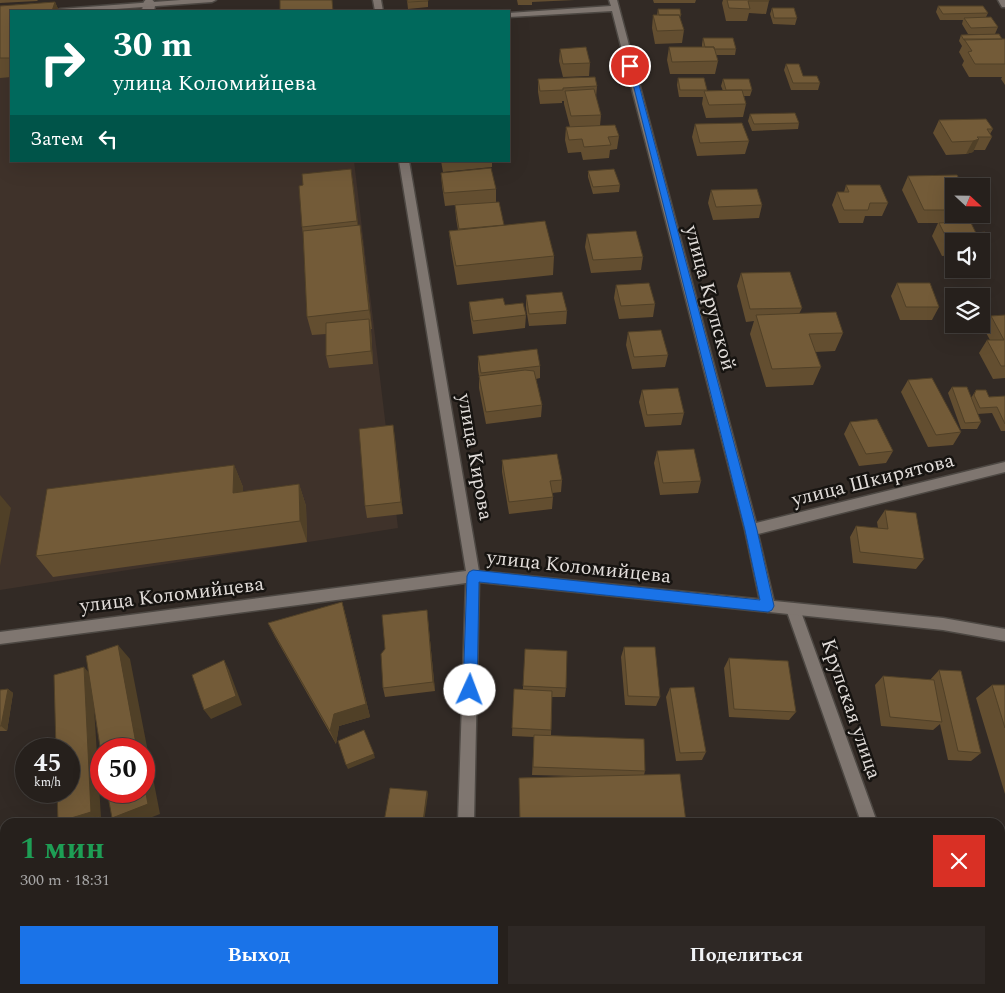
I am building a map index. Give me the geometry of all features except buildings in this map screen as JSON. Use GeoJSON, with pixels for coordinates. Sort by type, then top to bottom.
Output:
{"type":"FeatureCollection","features":[{"type":"Feature","properties":{"kind":"street"},"geometry":{"type":"LineString","coordinates":[[89,10],[148,8],[212,0]]}},
{"type":"Feature","properties":{"kind":"street"},"geometry":{"type":"LineString","coordinates":[[1002,0],[1005,5]]}},
{"type":"Feature","properties":{"kind":"street"},"geometry":{"type":"LineString","coordinates":[[510,15],[614,4]]}},
{"type":"Feature","properties":{"kind":"street","name":"улица Крупской"},"geometry":{"type":"LineString","coordinates":[[614,4],[751,530],[768,606]]}},
{"type":"Feature","properties":{"kind":"street","name":"улица Кирова"},"geometry":{"type":"LineString","coordinates":[[404,162],[473,576],[466,818]]}},
{"type":"Feature","properties":{"kind":"street","name":"улица Шкирятова"},"geometry":{"type":"LineString","coordinates":[[751,530],[1005,466]]}},
{"type":"Feature","properties":{"kind":"street","name":"улица Коломийцева"},"geometry":{"type":"LineString","coordinates":[[0,638],[473,576],[943,624],[1005,636]]}},
{"type":"Feature","properties":{"kind":"street","name":"Крупская улица"},"geometry":{"type":"LineString","coordinates":[[793,609],[868,818]]}},
{"type":"Feature","properties":{"kind":"shaded area"},"geometry":{"type":"Polygon","coordinates":[[[10,27],[10,162],[354,162],[398,528],[0,590],[0,28],[10,27]]]}},
{"type":"Feature","properties":{"kind":"route"},"geometry":{"type":"LineString","coordinates":[[470,690],[473,576],[768,606],[751,530],[630,66]]}}]}
